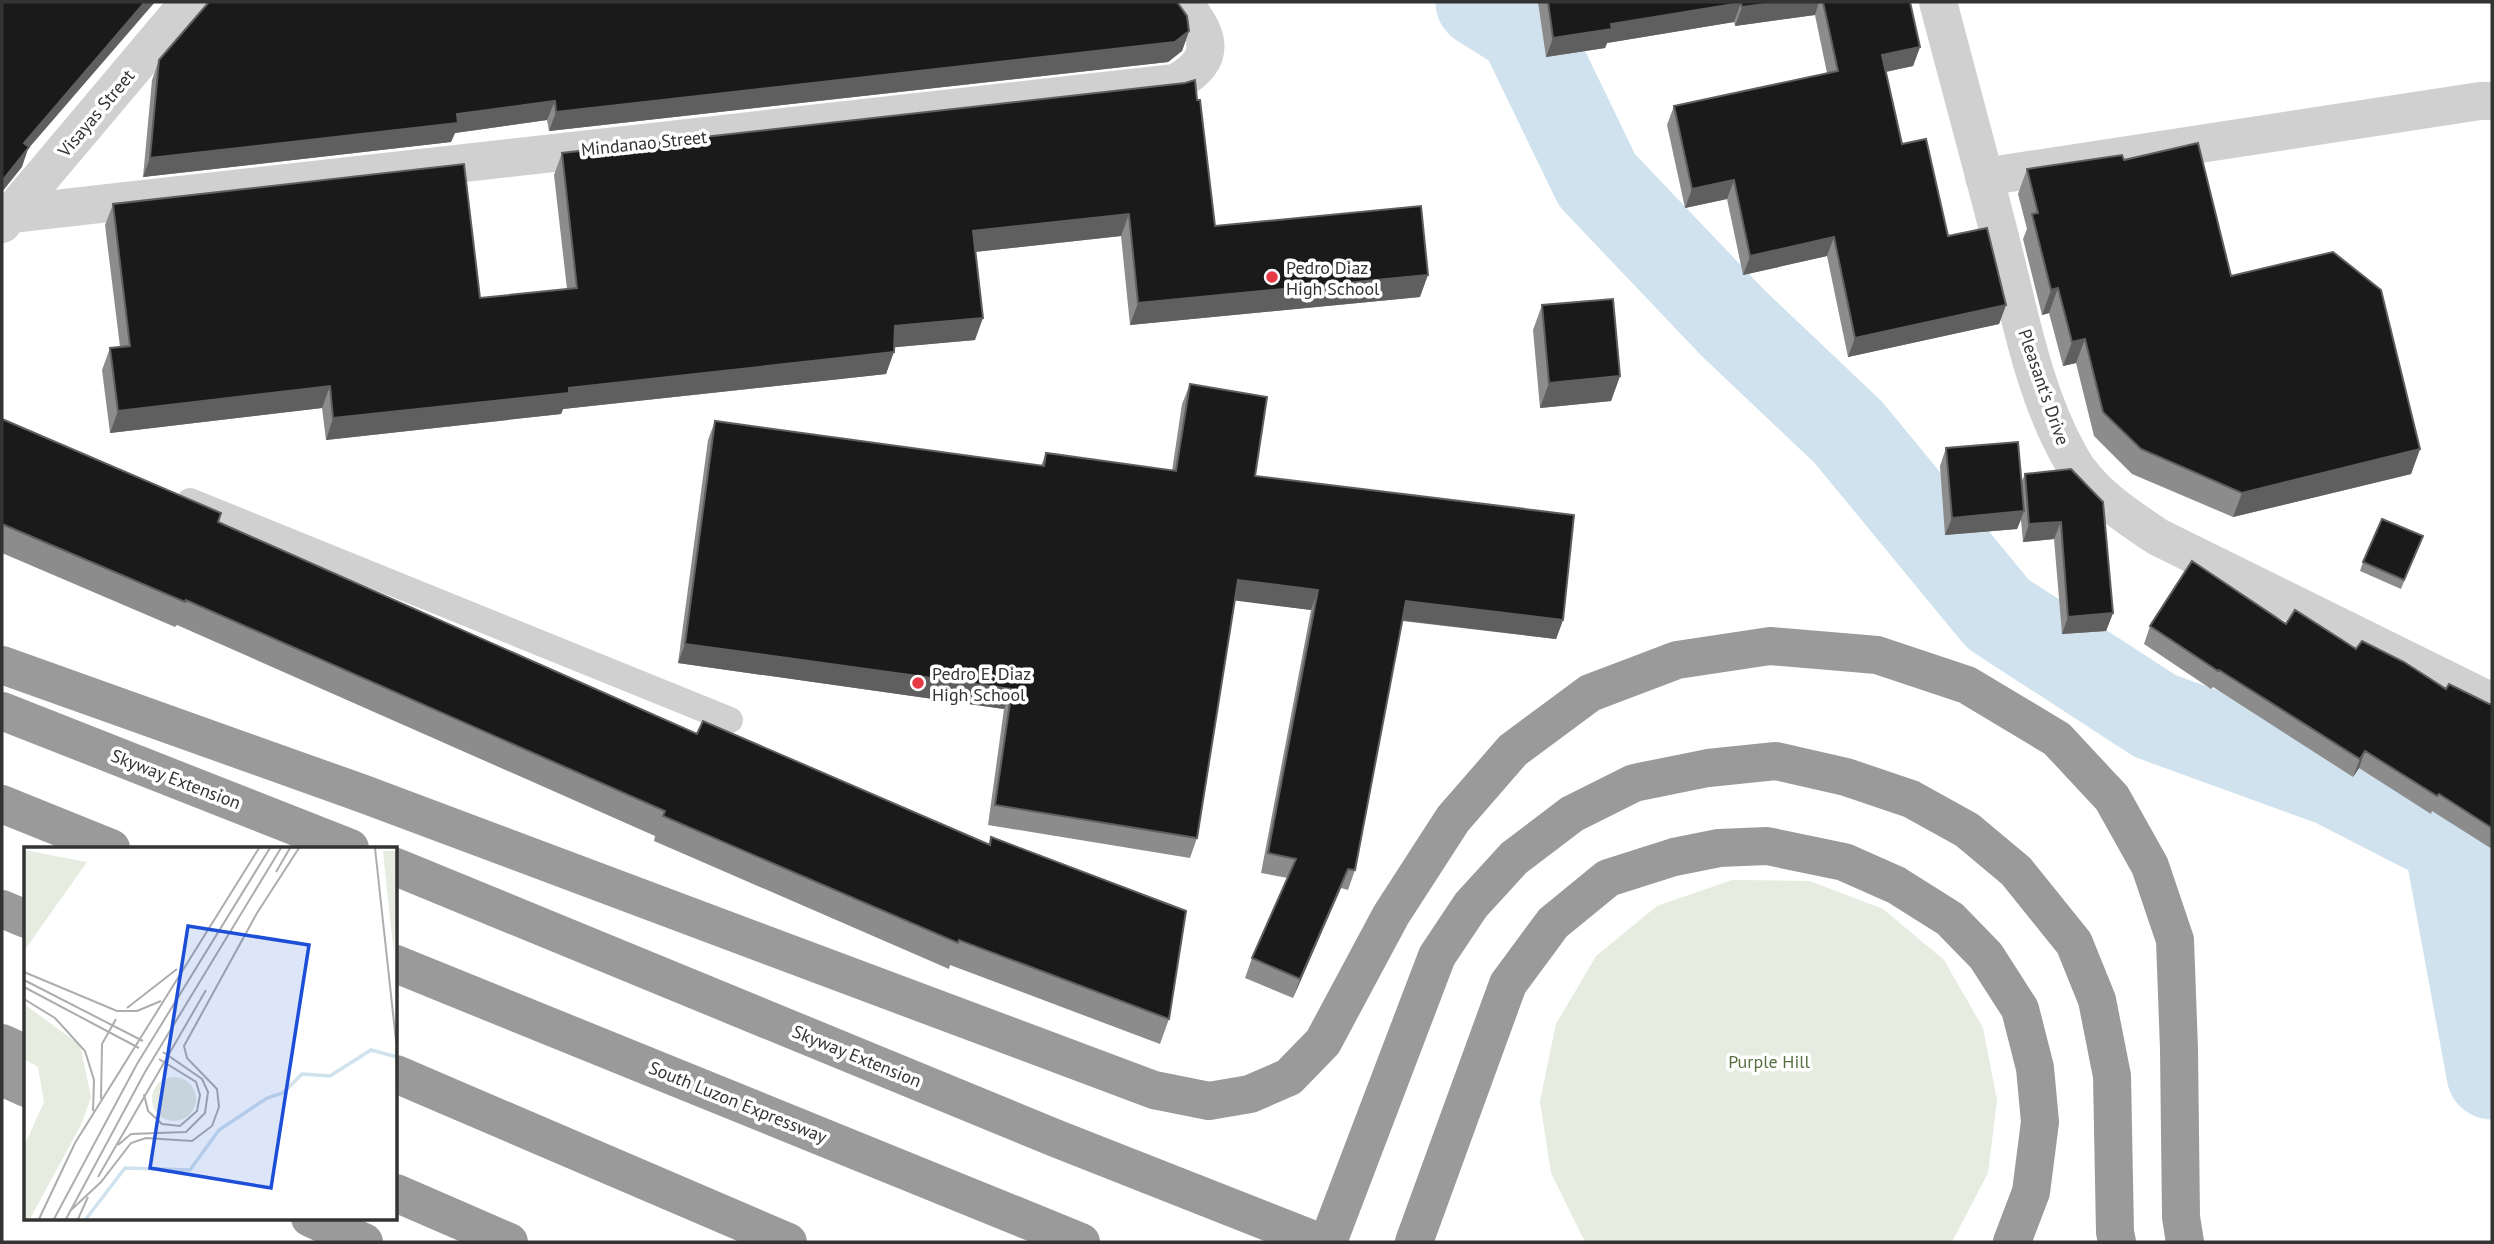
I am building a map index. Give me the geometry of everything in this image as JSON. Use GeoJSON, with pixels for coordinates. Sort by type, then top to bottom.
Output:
{"type":"FeatureCollection","features":[{"type":"Feature","properties":{"kind":"highway"},"geometry":{"type":"LineString","coordinates":[[2,665],[361,793],[1154,1090],[1209,1101],[1250,1094],[1289,1077],[1323,1042],[1391,915],[1453,819],[1513,750],[1590,694],[1677,660],[1770,646],[1877,655],[1966,685],[2057,739],[2112,798],[2150,866],[2175,940],[2181,1217],[2185,1242]]}},
{"type":"Feature","properties":{"kind":"highway","name":"Skyway Extension"},"geometry":{"type":"LineString","coordinates":[[2,711],[345,847]]}},
{"type":"Feature","properties":{"kind":"highway"},"geometry":{"type":"LineString","coordinates":[[1328,1242],[1437,956],[1471,905],[1514,858],[1572,814],[1633,783],[1708,768],[1776,761],[1846,777],[1911,799],[1967,830],[2016,871],[2074,943],[2097,1000],[2112,1076],[2117,1242]]}},
{"type":"Feature","properties":{"kind":"highway"},"geometry":{"type":"LineString","coordinates":[[2,804],[106,847]]}},
{"type":"Feature","properties":{"kind":"highway"},"geometry":{"type":"LineString","coordinates":[[1415,1242],[1508,984],[1553,923],[1608,878],[1674,857],[1719,848],[1767,846],[1844,862],[1896,885],[1950,919],[1986,956],[2020,1009],[2035,1068],[2040,1122],[2031,1192],[2012,1242]]}},
{"type":"Feature","properties":{"kind":"highway","name":"Skyway Extension"},"geometry":{"type":"LineString","coordinates":[[397,867],[1042,1132],[1319,1242]]}},
{"type":"Feature","properties":{"kind":"highway"},"geometry":{"type":"LineString","coordinates":[[2,909],[24,918]]}},
{"type":"Feature","properties":{"kind":"highway","name":"South Luzon Expressway"},"geometry":{"type":"LineString","coordinates":[[397,964],[1081,1242]]}},
{"type":"Feature","properties":{"kind":"highway"},"geometry":{"type":"LineString","coordinates":[[2,1025],[24,1034]]}},
{"type":"Feature","properties":{"kind":"highway"},"geometry":{"type":"LineString","coordinates":[[2,1043],[24,1053]]}},
{"type":"Feature","properties":{"kind":"highway"},"geometry":{"type":"LineString","coordinates":[[397,1074],[788,1242]]}},
{"type":"Feature","properties":{"kind":"highway"},"geometry":{"type":"LineString","coordinates":[[2,1077],[24,1087]]}},
{"type":"Feature","properties":{"kind":"highway"},"geometry":{"type":"LineString","coordinates":[[397,1194],[509,1242]]}},
{"type":"Feature","properties":{"kind":"highway"},"geometry":{"type":"LineString","coordinates":[[397,1214],[461,1242]]}},
{"type":"Feature","properties":{"kind":"highway"},"geometry":{"type":"LineString","coordinates":[[314,1220],[363,1242]]}},
{"type":"Feature","properties":{"kind":"highway"},"geometry":{"type":"LineString","coordinates":[[1037,1223],[1097,1242]]}},
{"type":"Feature","properties":{"kind":"street","name":"Visayas Street"},"geometry":{"type":"LineString","coordinates":[[6,219],[189,2]]}},
{"type":"Feature","properties":{"kind":"street","name":"Mindanao Street"},"geometry":{"type":"LineString","coordinates":[[6,219],[1175,83],[1193,74],[1205,58],[1205,37],[1195,16],[1182,2]]}},
{"type":"Feature","properties":{"kind":"street","name":"Pleasant's Drive"},"geometry":{"type":"LineString","coordinates":[[1938,2],[2027,341],[2049,410],[2070,457],[2096,489],[2122,512],[2158,537],[2492,702]]}},
{"type":"Feature","properties":{"kind":"street"},"geometry":{"type":"LineString","coordinates":[[1984,177],[2492,101]]}},
{"type":"Feature","properties":{"kind":"lane"},"geometry":{"type":"LineString","coordinates":[[164,490],[730,720]]}},
{"type":"Feature","properties":{"kind":"green space","name":"Purple Hill"},"geometry":{"type":"Polygon","coordinates":[[[1732,880],[1810,881],[1883,909],[1944,960],[1983,1028],[1997,1100],[1988,1173],[1952,1242],[1586,1242],[1583,1238],[1551,1173],[1540,1101],[1556,1024],[1596,956],[1657,906],[1732,880]]]}},
{"type":"Feature","properties":{"kind":"building"},"geometry":{"type":"Polygon","coordinates":[[[2,2],[145,2],[24,143],[29,147],[2,181],[2,2]]]}},
{"type":"Feature","properties":{"kind":"building"},"geometry":{"type":"Polygon","coordinates":[[[209,2],[1177,2],[1187,16],[1189,31],[1175,42],[556,112],[555,101],[457,114],[458,123],[150,158],[159,60],[209,2]]]}},
{"type":"Feature","properties":{"kind":"building"},"geometry":{"type":"Polygon","coordinates":[[[1548,2],[1781,2],[1742,7],[1741,3],[1611,24],[1612,29],[1553,38],[1548,2]]]}},
{"type":"Feature","properties":{"kind":"building"},"geometry":{"type":"Polygon","coordinates":[[[1823,2],[1910,2],[1920,47],[1882,55],[1902,144],[1926,139],[1948,236],[1987,228],[2006,305],[1855,338],[1834,237],[1750,256],[1734,180],[1692,189],[1674,106],[1838,71],[1823,2]]]}},
{"type":"Feature","properties":{"kind":"building"},"geometry":{"type":"Polygon","coordinates":[[[1195,80],[1197,100],[1200,100],[1215,226],[1421,206],[1428,275],[1138,303],[1129,214],[973,231],[983,318],[895,326],[894,352],[569,388],[569,393],[333,418],[330,386],[118,411],[110,348],[130,346],[113,204],[464,164],[480,298],[577,288],[562,153],[1195,80]]]}},
{"type":"Feature","properties":{"kind":"building"},"geometry":{"type":"Polygon","coordinates":[[[2198,143],[2231,276],[2333,252],[2381,290],[2420,449],[2242,493],[2141,449],[2103,412],[2085,339],[2072,342],[2058,288],[2051,290],[2032,214],[2038,213],[2027,169],[2122,155],[2124,160],[2198,143]]]}},
{"type":"Feature","properties":{"kind":"building"},"geometry":{"type":"Polygon","coordinates":[[[1613,299],[1620,376],[1549,383],[1542,305],[1613,299]]]}},
{"type":"Feature","properties":{"kind":"building"},"geometry":{"type":"Polygon","coordinates":[[[1190,384],[1267,397],[1255,476],[1574,515],[1563,620],[1406,601],[1355,870],[1348,869],[1300,979],[1252,958],[1296,859],[1268,853],[1318,590],[1238,580],[1197,838],[995,805],[1012,689],[685,644],[715,421],[1044,466],[1046,453],[1176,471],[1190,384]]]}},
{"type":"Feature","properties":{"kind":"building"},"geometry":{"type":"Polygon","coordinates":[[[2,419],[221,513],[218,522],[697,734],[703,721],[990,845],[991,837],[1186,911],[1169,1019],[959,940],[958,943],[663,816],[665,811],[186,600],[185,602],[2,524],[2,419]]]}},
{"type":"Feature","properties":{"kind":"building"},"geometry":{"type":"Polygon","coordinates":[[[2018,442],[2024,511],[1952,518],[1946,448],[2018,442]]]}},
{"type":"Feature","properties":{"kind":"building"},"geometry":{"type":"Polygon","coordinates":[[[2071,469],[2103,502],[2113,613],[2068,617],[2061,522],[2029,524],[2025,474],[2071,469]]]}},
{"type":"Feature","properties":{"kind":"building"},"geometry":{"type":"Polygon","coordinates":[[[2382,519],[2423,536],[2404,580],[2363,562],[2382,519]]]}},
{"type":"Feature","properties":{"kind":"building"},"geometry":{"type":"Polygon","coordinates":[[[2192,561],[2286,624],[2295,610],[2356,649],[2362,641],[2404,662],[2446,689],[2449,684],[2492,704],[2492,828],[2365,751],[2360,759],[2150,626],[2192,561]]]}},
{"type":"Feature","properties":{"kind":"waterway"},"geometry":{"type":"LineString","coordinates":[[1481,2],[1524,29],[1597,180],[1733,323],[1848,432],[1998,614],[2155,716],[2334,781],[2449,840],[2492,1074]]}},
{"type":"Feature","properties":{"kind":"place","name":"Pedro Diaz High School"},"geometry":{"type":"Point","coordinates":[1272,277]}},
{"type":"Feature","properties":{"kind":"place","name":"Pedro E. Diaz High School"},"geometry":{"type":"Point","coordinates":[918,683]}}]}
